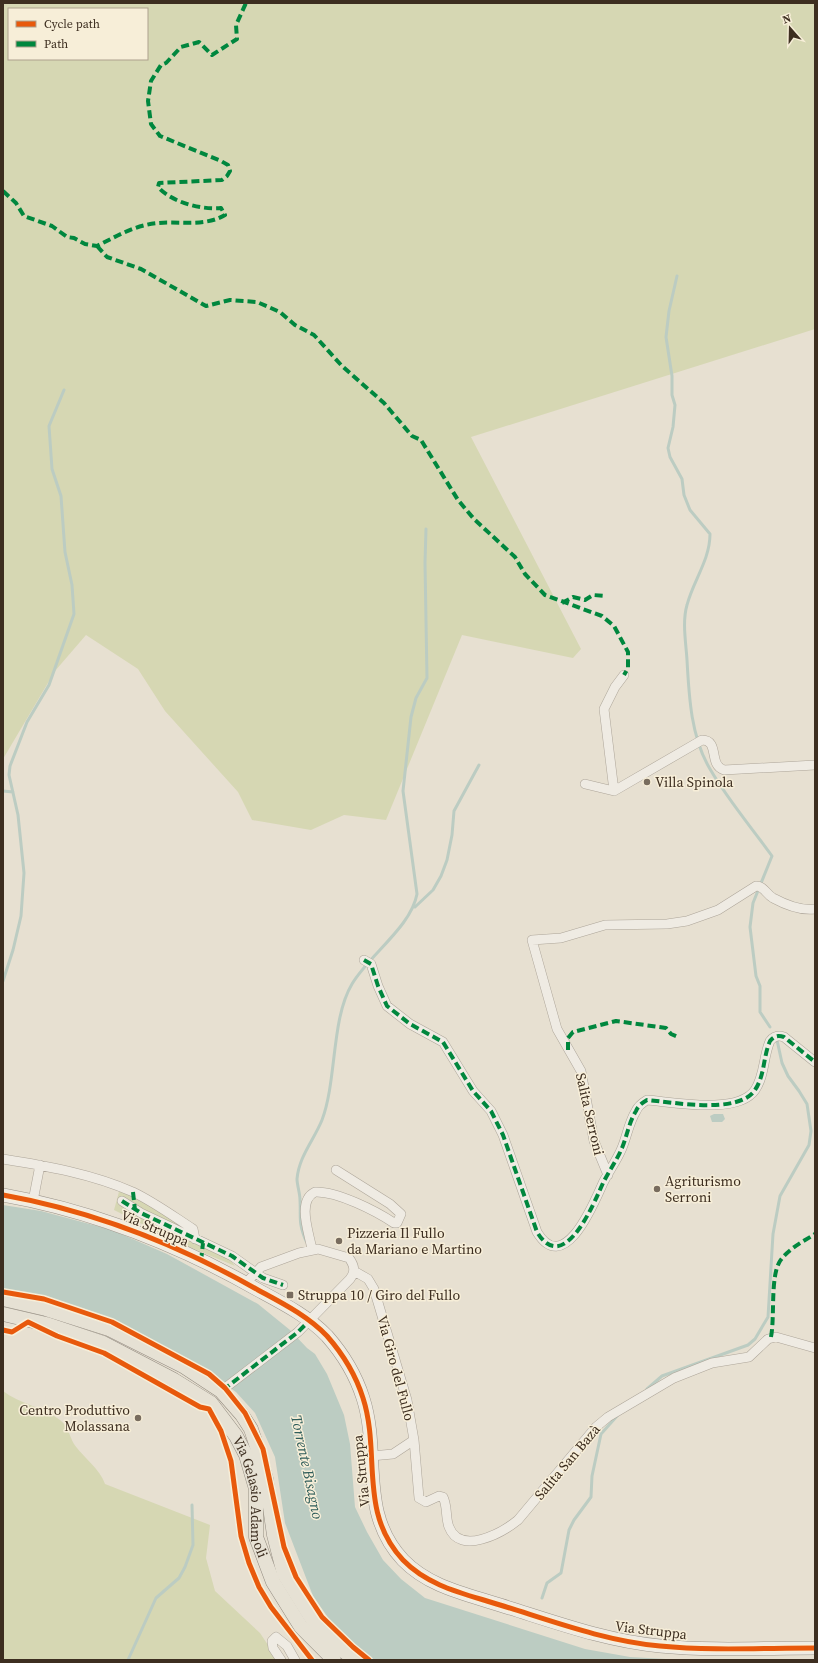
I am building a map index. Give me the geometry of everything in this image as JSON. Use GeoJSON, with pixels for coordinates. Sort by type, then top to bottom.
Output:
{"type":"FeatureCollection","features":[{"type":"Feature","properties":{"kind":"main road","name":"Via Struppa"},"geometry":{"type":"LineString","coordinates":[[3,1196],[33,1201],[117,1224],[201,1261],[250,1278],[326,1335],[344,1359],[363,1396],[368,1418],[373,1496],[381,1526],[387,1539],[403,1560],[431,1582],[578,1629],[629,1641],[660,1646],[691,1648],[815,1648]]}},
{"type":"Feature","properties":{"kind":"main road","name":"Via Gelasio Adamoli"},"geometry":{"type":"LineString","coordinates":[[3,1299],[46,1309],[109,1329],[183,1366],[223,1390],[251,1429],[257,1447],[266,1479],[274,1535],[284,1574],[312,1619],[341,1649],[356,1660]]}},
{"type":"Feature","properties":{"kind":"main road","name":"Via Gelasio Adamoli"},"geometry":{"type":"LineString","coordinates":[[3,1314],[46,1324],[103,1344],[174,1380],[211,1403],[236,1436],[246,1455],[256,1489],[256,1537],[273,1582],[301,1627],[334,1660]]}},
{"type":"Feature","properties":{"kind":"street"},"geometry":{"type":"LineString","coordinates":[[614,791],[604,709],[611,692],[624,675]]}},
{"type":"Feature","properties":{"kind":"street"},"geometry":{"type":"LineString","coordinates":[[585,784],[614,791],[699,741],[709,741],[712,744],[715,763],[717,767],[724,770],[815,765]]}},
{"type":"Feature","properties":{"kind":"street","name":"Salita Serroni"},"geometry":{"type":"LineString","coordinates":[[608,1175],[594,1141],[581,1071],[557,1029],[532,940],[561,938],[605,925],[637,926],[687,922],[718,910],[752,888],[761,887],[772,897],[786,904],[806,910],[815,909]]}},
{"type":"Feature","properties":{"kind":"street"},"geometry":{"type":"LineString","coordinates":[[368,962],[385,1003],[410,1024],[443,1042],[474,1091],[491,1111],[503,1135],[537,1232],[544,1242],[554,1247],[560,1246],[572,1237],[587,1219],[621,1149],[635,1111],[643,1102],[646,1100],[716,1105],[744,1100],[755,1091],[764,1067],[769,1045],[776,1037],[784,1037],[815,1062]]}},
{"type":"Feature","properties":{"kind":"street"},"geometry":{"type":"LineString","coordinates":[[3,1159],[40,1165],[111,1184],[133,1192]]}},
{"type":"Feature","properties":{"kind":"street"},"geometry":{"type":"LineString","coordinates":[[33,1201],[40,1165]]}},
{"type":"Feature","properties":{"kind":"street"},"geometry":{"type":"LineString","coordinates":[[312,1250],[304,1221],[308,1199],[313,1193],[324,1192],[369,1208],[394,1223],[397,1223],[400,1219],[401,1214],[390,1204],[336,1170]]}},
{"type":"Feature","properties":{"kind":"street","name":"Via Struppa"},"geometry":{"type":"LineString","coordinates":[[133,1192],[135,1210]]}},
{"type":"Feature","properties":{"kind":"street","name":"Via Struppa"},"geometry":{"type":"LineString","coordinates":[[133,1192],[159,1207],[192,1230],[199,1241],[201,1261]]}},
{"type":"Feature","properties":{"kind":"street","name":"Via Struppa"},"geometry":{"type":"LineString","coordinates":[[122,1202],[135,1210],[232,1256],[250,1278],[263,1278],[283,1285]]}},
{"type":"Feature","properties":{"kind":"street"},"geometry":{"type":"LineString","coordinates":[[223,1390],[298,1332],[350,1279],[354,1270],[353,1264],[349,1258],[318,1249],[280,1259],[261,1267],[250,1278]]}},
{"type":"Feature","properties":{"kind":"street","name":"Via Giro del Fullo"},"geometry":{"type":"LineString","coordinates":[[354,1270],[368,1279],[377,1296],[407,1400],[414,1440],[419,1494]]}},
{"type":"Feature","properties":{"kind":"street","name":"Salita San Bazà"},"geometry":{"type":"LineString","coordinates":[[419,1494],[423,1502],[439,1496],[444,1497],[448,1527],[454,1536],[459,1540],[469,1542],[490,1535],[510,1526],[518,1520],[601,1422],[674,1378],[712,1364],[749,1357],[771,1337],[776,1337],[815,1348]]}},
{"type":"Feature","properties":{"kind":"street","name":"Via Giro del Fullo"},"geometry":{"type":"LineString","coordinates":[[371,1456],[393,1454],[414,1440]]}},
{"type":"Feature","properties":{"kind":"street"},"geometry":{"type":"LineString","coordinates":[[281,1660],[272,1644],[272,1641],[276,1636],[287,1646],[296,1660]]}},
{"type":"Feature","properties":{"kind":"green space"},"geometry":{"type":"Polygon","coordinates":[[[3,3],[815,3],[815,329],[471,437],[581,649],[573,658],[462,635],[386,820],[344,815],[311,830],[252,820],[238,792],[165,711],[138,669],[86,635],[55,671],[3,759],[3,3]]]}},
{"type":"Feature","properties":{"kind":"green space"},"geometry":{"type":"Polygon","coordinates":[[[120,1188],[222,1249],[235,1266],[180,1243],[114,1210],[120,1188]]]}},
{"type":"Feature","properties":{"kind":"green space"},"geometry":{"type":"Polygon","coordinates":[[[3,1391],[63,1422],[77,1449],[96,1468],[105,1484],[210,1525],[206,1558],[215,1591],[260,1633],[278,1660],[3,1660],[3,1391]]]}},
{"type":"Feature","properties":{"kind":"water"},"geometry":{"type":"Polygon","coordinates":[[[714,1114],[723,1114],[725,1119],[722,1122],[712,1122],[710,1116],[714,1114]]]}},
{"type":"Feature","properties":{"kind":"water","name":"Torrente Bisagno"},"geometry":{"type":"Polygon","coordinates":[[[3,1205],[41,1211],[112,1230],[167,1254],[258,1304],[290,1330],[307,1348],[315,1354],[327,1374],[344,1415],[350,1444],[355,1507],[367,1532],[383,1560],[401,1579],[425,1598],[585,1649],[630,1657],[684,1660],[373,1660],[336,1629],[313,1596],[285,1523],[275,1457],[255,1413],[236,1392],[208,1372],[123,1325],[40,1297],[3,1291],[3,1205]]]}},
{"type":"Feature","properties":{"kind":"waterway"},"geometry":{"type":"LineString","coordinates":[[677,276],[669,311],[666,337],[672,376],[672,395],[675,405],[673,427],[668,448],[670,457],[682,479],[684,495],[690,510],[710,534],[707,553],[690,596],[685,618],[690,702],[699,744],[710,769],[732,803],[772,856],[753,903],[750,927],[756,976],[760,986],[760,1012],[770,1027]]}},
{"type":"Feature","properties":{"kind":"waterway"},"geometry":{"type":"LineString","coordinates":[[3,981],[13,950],[21,916],[24,873],[18,815],[9,775],[10,766],[27,722],[49,685],[74,614],[72,585],[65,552],[61,496],[52,469],[49,426],[64,390]]}},
{"type":"Feature","properties":{"kind":"waterway"},"geometry":{"type":"LineString","coordinates":[[306,1241],[300,1220],[300,1197],[297,1179],[298,1171],[304,1155],[319,1127],[327,1104],[337,1032],[345,998],[359,973],[407,918],[417,894],[403,791],[411,717],[416,698],[427,678],[425,563],[426,529]]}},
{"type":"Feature","properties":{"kind":"waterway"},"geometry":{"type":"LineString","coordinates":[[415,907],[433,890],[441,876],[447,860],[452,835],[454,811],[479,765]]}},
{"type":"Feature","properties":{"kind":"waterway"},"geometry":{"type":"LineString","coordinates":[[3,791],[13,792]]}},
{"type":"Feature","properties":{"kind":"waterway"},"geometry":{"type":"LineString","coordinates":[[647,1389],[662,1376],[748,1345],[755,1339],[768,1317],[773,1234],[780,1196],[809,1145],[811,1131],[807,1104],[788,1076],[782,1063],[777,1040]]}},
{"type":"Feature","properties":{"kind":"waterway"},"geometry":{"type":"LineString","coordinates":[[542,1598],[547,1583],[561,1573],[569,1530],[574,1520],[591,1497],[592,1476],[601,1434],[617,1416]]}},
{"type":"Feature","properties":{"kind":"waterway"},"geometry":{"type":"LineString","coordinates":[[128,1660],[156,1598],[179,1578],[185,1567],[193,1545],[192,1505]]}},
{"type":"Feature","properties":{"kind":"marked path"},"geometry":{"type":"LineString","coordinates":[[3,191],[16,203],[24,216],[52,226],[67,237],[74,238],[85,244],[97,246],[126,232],[150,224],[201,222],[217,219],[225,215],[221,208],[205,208],[178,201],[158,187],[159,183],[222,180],[230,171],[228,165],[221,161],[160,136],[151,124],[148,101],[151,81],[161,65],[166,63],[181,47],[199,42],[212,55],[237,39],[236,25],[246,3]]}},
{"type":"Feature","properties":{"kind":"marked path"},"geometry":{"type":"LineString","coordinates":[[97,246],[107,257],[141,269],[206,306],[230,300],[257,302],[280,312],[295,325],[314,335],[342,366],[384,403],[412,436],[421,440],[458,500],[474,519],[515,557],[525,574],[545,595],[602,616],[614,626],[628,652],[628,668],[624,675]]}},
{"type":"Feature","properties":{"kind":"marked path"},"geometry":{"type":"LineString","coordinates":[[562,603],[573,597],[585,600],[593,595],[606,596]]}},
{"type":"Feature","properties":{"kind":"marked path"},"geometry":{"type":"LineString","coordinates":[[364,960],[371,964],[378,986],[387,1006],[410,1024],[443,1042],[473,1091],[491,1111],[503,1135],[537,1232],[547,1244],[557,1246],[567,1242],[577,1232],[593,1205],[620,1152],[634,1115],[643,1102],[647,1100],[720,1105],[747,1098],[755,1090],[761,1078],[770,1041],[776,1036],[784,1037],[815,1062]]}},
{"type":"Feature","properties":{"kind":"marked path"},"geometry":{"type":"LineString","coordinates":[[568,1050],[568,1038],[573,1032],[616,1021],[666,1028],[671,1034],[678,1037]]}},
{"type":"Feature","properties":{"kind":"marked path"},"geometry":{"type":"LineString","coordinates":[[133,1192],[135,1210]]}},
{"type":"Feature","properties":{"kind":"marked path"},"geometry":{"type":"LineString","coordinates":[[122,1201],[141,1213],[232,1256],[263,1278],[283,1285]]}},
{"type":"Feature","properties":{"kind":"marked path"},"geometry":{"type":"LineString","coordinates":[[771,1337],[774,1287],[777,1268],[780,1261],[787,1253],[815,1234]]}},
{"type":"Feature","properties":{"kind":"marked path"},"geometry":{"type":"LineString","coordinates":[[201,1261],[203,1243]]}},
{"type":"Feature","properties":{"kind":"marked path"},"geometry":{"type":"LineString","coordinates":[[223,1390],[298,1332],[309,1321]]}},
{"type":"Feature","properties":{"kind":"cycle path"},"geometry":{"type":"LineString","coordinates":[[3,1195],[70,1210],[102,1220],[166,1244],[197,1258],[276,1300],[294,1310],[320,1329],[343,1357],[357,1381],[363,1398],[371,1440],[375,1502],[380,1522],[389,1542],[403,1560],[424,1577],[461,1593],[559,1624],[619,1640],[679,1648],[815,1648]]}},
{"type":"Feature","properties":{"kind":"cycle path"},"geometry":{"type":"LineString","coordinates":[[3,1292],[44,1299],[112,1322],[209,1374],[225,1388],[245,1413],[263,1449],[284,1547],[296,1577],[322,1617],[353,1647],[369,1660]]}},
{"type":"Feature","properties":{"kind":"cycle path"},"geometry":{"type":"LineString","coordinates":[[3,1330],[12,1332],[28,1322],[57,1336],[104,1353],[200,1407],[209,1409],[221,1431],[231,1461],[241,1536],[249,1563],[259,1587],[271,1607],[312,1660]]}},
{"type":"Feature","properties":{"kind":"place","name":"Villa Spinola"},"geometry":{"type":"Point","coordinates":[647,782]}},
{"type":"Feature","properties":{"kind":"place","name":"Agriturismo Serroni"},"geometry":{"type":"Point","coordinates":[657,1189]}},
{"type":"Feature","properties":{"kind":"place","name":"Pizzeria Il Fullo da Mariano e Martino"},"geometry":{"type":"Point","coordinates":[339,1241]}},
{"type":"Feature","properties":{"kind":"place","name":"Struppa 10 / Giro del Fullo"},"geometry":{"type":"Point","coordinates":[290,1295]}},
{"type":"Feature","properties":{"kind":"place","name":"Centro Produttivo Molassana"},"geometry":{"type":"Point","coordinates":[138,1418]}}]}
